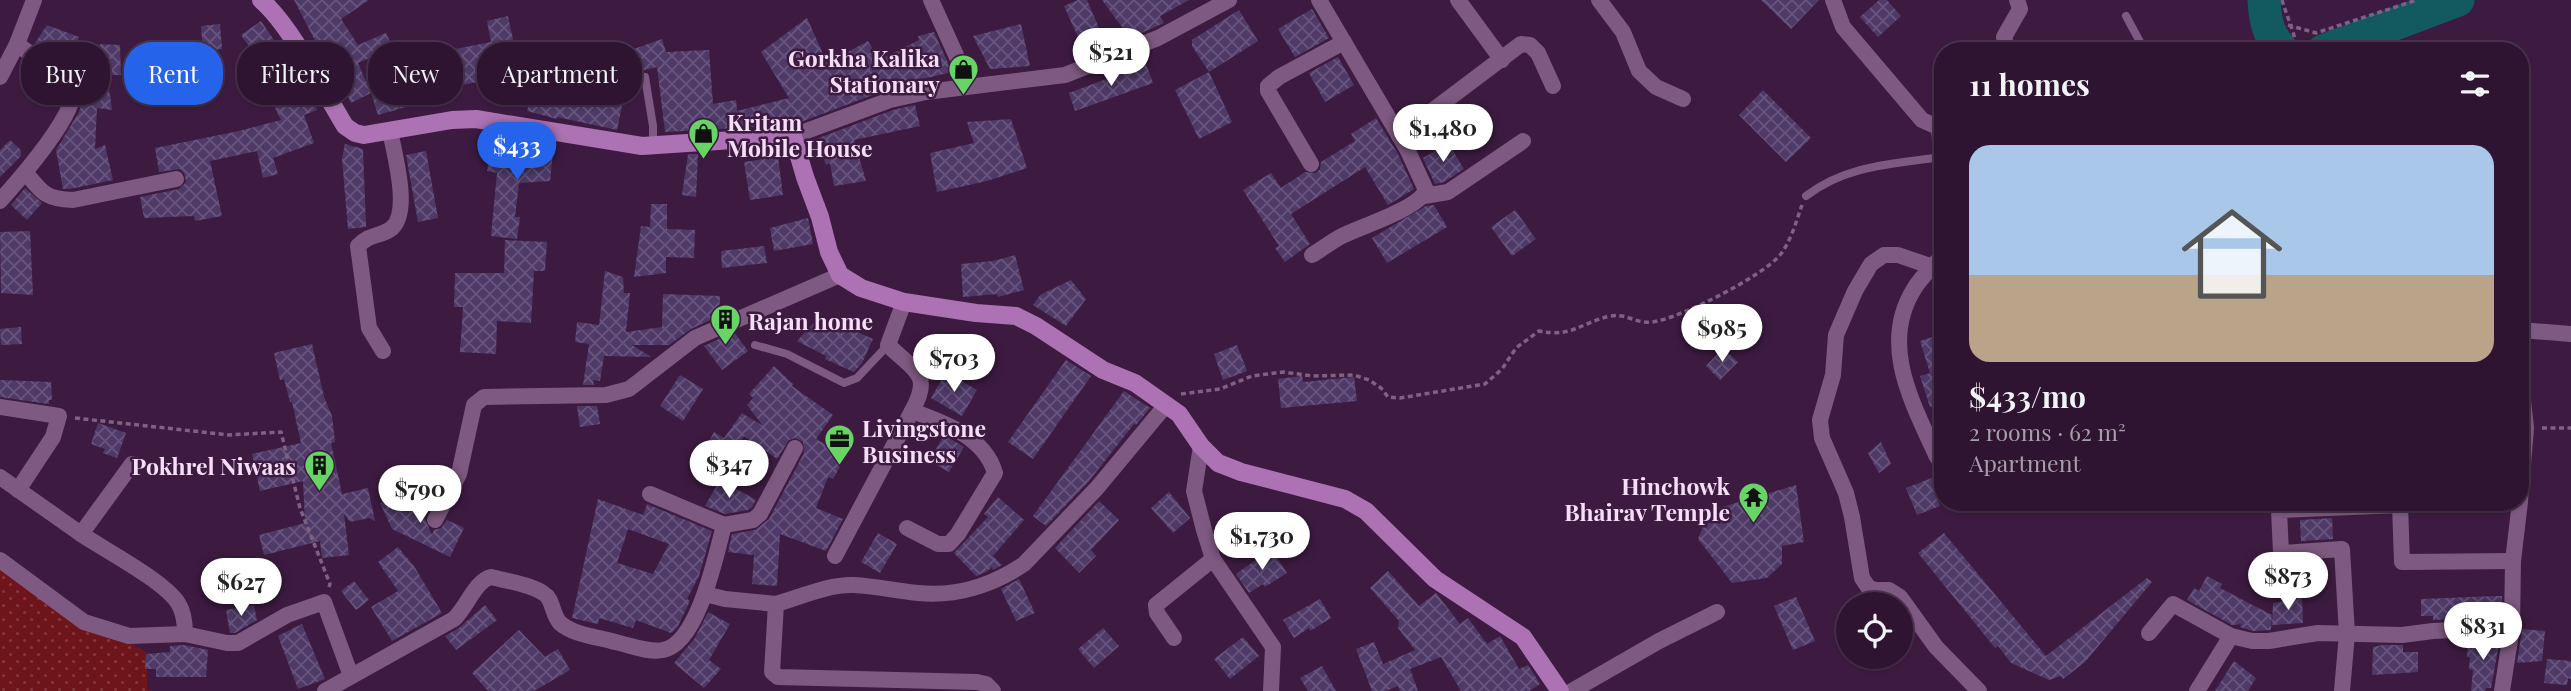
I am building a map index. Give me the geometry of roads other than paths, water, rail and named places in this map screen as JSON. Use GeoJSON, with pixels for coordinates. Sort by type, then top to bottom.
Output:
{"type":"FeatureCollection","features":[{"type":"Feature","properties":{"kind":"street"},"geometry":{"type":"LineString","coordinates":[[0,77],[17,44],[34,0]]}},
{"type":"Feature","properties":{"kind":"street"},"geometry":{"type":"LineString","coordinates":[[261,0],[270,7],[345,126],[355,133],[364,135],[452,120],[476,119],[642,146],[793,136],[890,100],[926,92],[1065,75],[1158,38],[1229,0]]}},
{"type":"Feature","properties":{"kind":"street"},"geometry":{"type":"LineString","coordinates":[[931,0],[970,86]]}},
{"type":"Feature","properties":{"kind":"street"},"geometry":{"type":"LineString","coordinates":[[1319,0],[1421,175],[1426,190],[1424,196]]}},
{"type":"Feature","properties":{"kind":"street"},"geometry":{"type":"LineString","coordinates":[[1458,0],[1502,60]]}},
{"type":"Feature","properties":{"kind":"street"},"geometry":{"type":"LineString","coordinates":[[1599,0],[1623,32],[1639,71],[1647,81],[1683,99]]}},
{"type":"Feature","properties":{"kind":"street"},"geometry":{"type":"LineString","coordinates":[[1832,0],[1843,27],[1923,120],[1934,126]]}},
{"type":"Feature","properties":{"kind":"street"},"geometry":{"type":"LineString","coordinates":[[2005,42],[2004,37],[2020,9],[2017,0]]}},
{"type":"Feature","properties":{"kind":"street"},"geometry":{"type":"LineString","coordinates":[[1311,164],[1268,91],[1268,86],[1279,77],[1344,42]]}},
{"type":"Feature","properties":{"kind":"street"},"geometry":{"type":"LineString","coordinates":[[0,201],[26,173],[63,122],[76,85],[17,44]]}},
{"type":"Feature","properties":{"kind":"street"},"geometry":{"type":"LineString","coordinates":[[1399,136],[1521,44],[1530,45],[1538,53],[1553,86]]}},
{"type":"Feature","properties":{"kind":"street"},"geometry":{"type":"LineString","coordinates":[[383,351],[369,328],[358,246],[367,236],[388,231],[395,225],[402,203],[390,130]]}},
{"type":"Feature","properties":{"kind":"street"},"geometry":{"type":"LineString","coordinates":[[793,136],[829,252],[839,275],[861,288],[904,302],[975,313],[1016,316],[1103,370],[1135,383],[1179,414],[1201,446],[1218,463],[1241,472],[1345,499],[1366,511],[1435,579],[1523,637],[1560,691]]}},
{"type":"Feature","properties":{"kind":"street"},"geometry":{"type":"LineString","coordinates":[[1312,255],[1341,237],[1413,204],[1424,196],[1448,192],[1523,141]]}},
{"type":"Feature","properties":{"kind":"street"},"geometry":{"type":"LineString","coordinates":[[26,173],[43,194],[55,200],[73,200],[176,179]]}},
{"type":"Feature","properties":{"kind":"street"},"geometry":{"type":"LineString","coordinates":[[1934,261],[1898,254],[1884,255],[1871,264],[1855,290],[1836,335],[1832,374],[1819,420],[1822,438],[1846,493],[1862,578],[1868,587],[1889,590],[1900,597],[1936,648],[1979,691]]}},
{"type":"Feature","properties":{"kind":"street"},"geometry":{"type":"LineString","coordinates":[[1934,266],[1914,289],[1901,321],[1898,354],[1911,399],[1934,450]]}},
{"type":"Feature","properties":{"kind":"street"},"geometry":{"type":"LineString","coordinates":[[435,520],[459,474],[474,405],[484,397],[606,395],[629,389],[695,338],[839,275]]}},
{"type":"Feature","properties":{"kind":"street"},"geometry":{"type":"LineString","coordinates":[[835,556],[923,392],[921,377],[888,345],[904,302]]}},
{"type":"Feature","properties":{"kind":"street"},"geometry":{"type":"LineString","coordinates":[[2529,331],[2571,334]]}},
{"type":"Feature","properties":{"kind":"street"},"geometry":{"type":"LineString","coordinates":[[705,594],[725,599],[776,604],[837,586],[853,585],[920,594],[951,594],[975,588],[1013,572],[1024,564],[1097,488],[1166,405]]}},
{"type":"Feature","properties":{"kind":"street"},"geometry":{"type":"LineString","coordinates":[[0,407],[59,416],[53,437],[18,490]]}},
{"type":"Feature","properties":{"kind":"street"},"geometry":{"type":"LineString","coordinates":[[907,528],[938,544],[949,544],[958,534],[995,472],[992,462],[965,435],[949,424],[912,411]]}},
{"type":"Feature","properties":{"kind":"street"},"geometry":{"type":"LineString","coordinates":[[1201,446],[1194,491],[1213,559],[1273,647],[1271,691]]}},
{"type":"Feature","properties":{"kind":"street"},"geometry":{"type":"LineString","coordinates":[[650,494],[724,525],[753,520],[760,514],[795,448]]}},
{"type":"Feature","properties":{"kind":"street"},"geometry":{"type":"LineString","coordinates":[[81,534],[132,464]]}},
{"type":"Feature","properties":{"kind":"street"},"geometry":{"type":"LineString","coordinates":[[0,477],[168,591],[179,604],[185,621],[185,634]]}},
{"type":"Feature","properties":{"kind":"street"},"geometry":{"type":"LineString","coordinates":[[2278,511],[2281,553],[2342,549],[2347,635],[2342,691]]}},
{"type":"Feature","properties":{"kind":"street"},"geometry":{"type":"LineString","coordinates":[[2400,511],[2402,562],[2513,561]]}},
{"type":"Feature","properties":{"kind":"street"},"geometry":{"type":"LineString","coordinates":[[2502,691],[2512,627],[2513,561],[2519,511]]}},
{"type":"Feature","properties":{"kind":"street"},"geometry":{"type":"LineString","coordinates":[[325,691],[454,619],[463,610],[478,585],[491,577],[542,590],[549,598],[559,623],[572,630],[648,650],[663,650],[675,645],[685,635],[705,594],[724,525]]}},
{"type":"Feature","properties":{"kind":"street"},"geometry":{"type":"LineString","coordinates":[[1174,638],[1157,613],[1156,605],[1213,559]]}},
{"type":"Feature","properties":{"kind":"street"},"geometry":{"type":"LineString","coordinates":[[0,560],[84,622],[128,636],[185,634],[239,643],[286,615],[324,602],[351,676]]}},
{"type":"Feature","properties":{"kind":"street"},"geometry":{"type":"LineString","coordinates":[[776,604],[772,672],[778,677],[804,685],[977,682],[986,684],[993,691]]}},
{"type":"Feature","properties":{"kind":"street"},"geometry":{"type":"LineString","coordinates":[[2149,633],[2173,604],[2231,636],[2260,641],[2318,633],[2403,635],[2512,627]]}},
{"type":"Feature","properties":{"kind":"street"},"geometry":{"type":"LineString","coordinates":[[1572,691],[1659,641],[1717,612]]}},
{"type":"Feature","properties":{"kind":"street"},"geometry":{"type":"LineString","coordinates":[[2197,691],[2231,636]]}},
{"type":"Feature","properties":{"kind":"lane"},"geometry":{"type":"LineString","coordinates":[[2126,16],[2140,42]]}},
{"type":"Feature","properties":{"kind":"lane"},"geometry":{"type":"LineString","coordinates":[[645,76],[653,126],[653,145]]}},
{"type":"Feature","properties":{"kind":"lane"},"geometry":{"type":"LineString","coordinates":[[1806,196],[1824,182],[1845,173],[1934,158]]}},
{"type":"Feature","properties":{"kind":"lane"},"geometry":{"type":"LineString","coordinates":[[755,345],[787,354],[844,383],[857,378],[888,345]]}},
{"type":"Feature","properties":{"kind":"waterway"},"geometry":{"type":"LineString","coordinates":[[2264,0],[2268,27],[2276,42]]}},
{"type":"Feature","properties":{"kind":"waterway"},"geometry":{"type":"LineString","coordinates":[[2347,42],[2458,0]]}},
{"type":"Feature","properties":{"kind":"place","name":"Gorkha Kalika Stationary"},"geometry":{"type":"Point","coordinates":[963,97]}},
{"type":"Feature","properties":{"kind":"place","name":"Kritam Mobile House"},"geometry":{"type":"Point","coordinates":[704,161]}},
{"type":"Feature","properties":{"kind":"place","name":"Rajan home"},"geometry":{"type":"Point","coordinates":[725,347]}},
{"type":"Feature","properties":{"kind":"place","name":"Livingstone Business"},"geometry":{"type":"Point","coordinates":[839,467]}},
{"type":"Feature","properties":{"kind":"place","name":"Pokhrel Niwaas"},"geometry":{"type":"Point","coordinates":[319,492]}},
{"type":"Feature","properties":{"kind":"place","name":"Hinchowk Bhairav Temple"},"geometry":{"type":"Point","coordinates":[1753,525]}}]}
